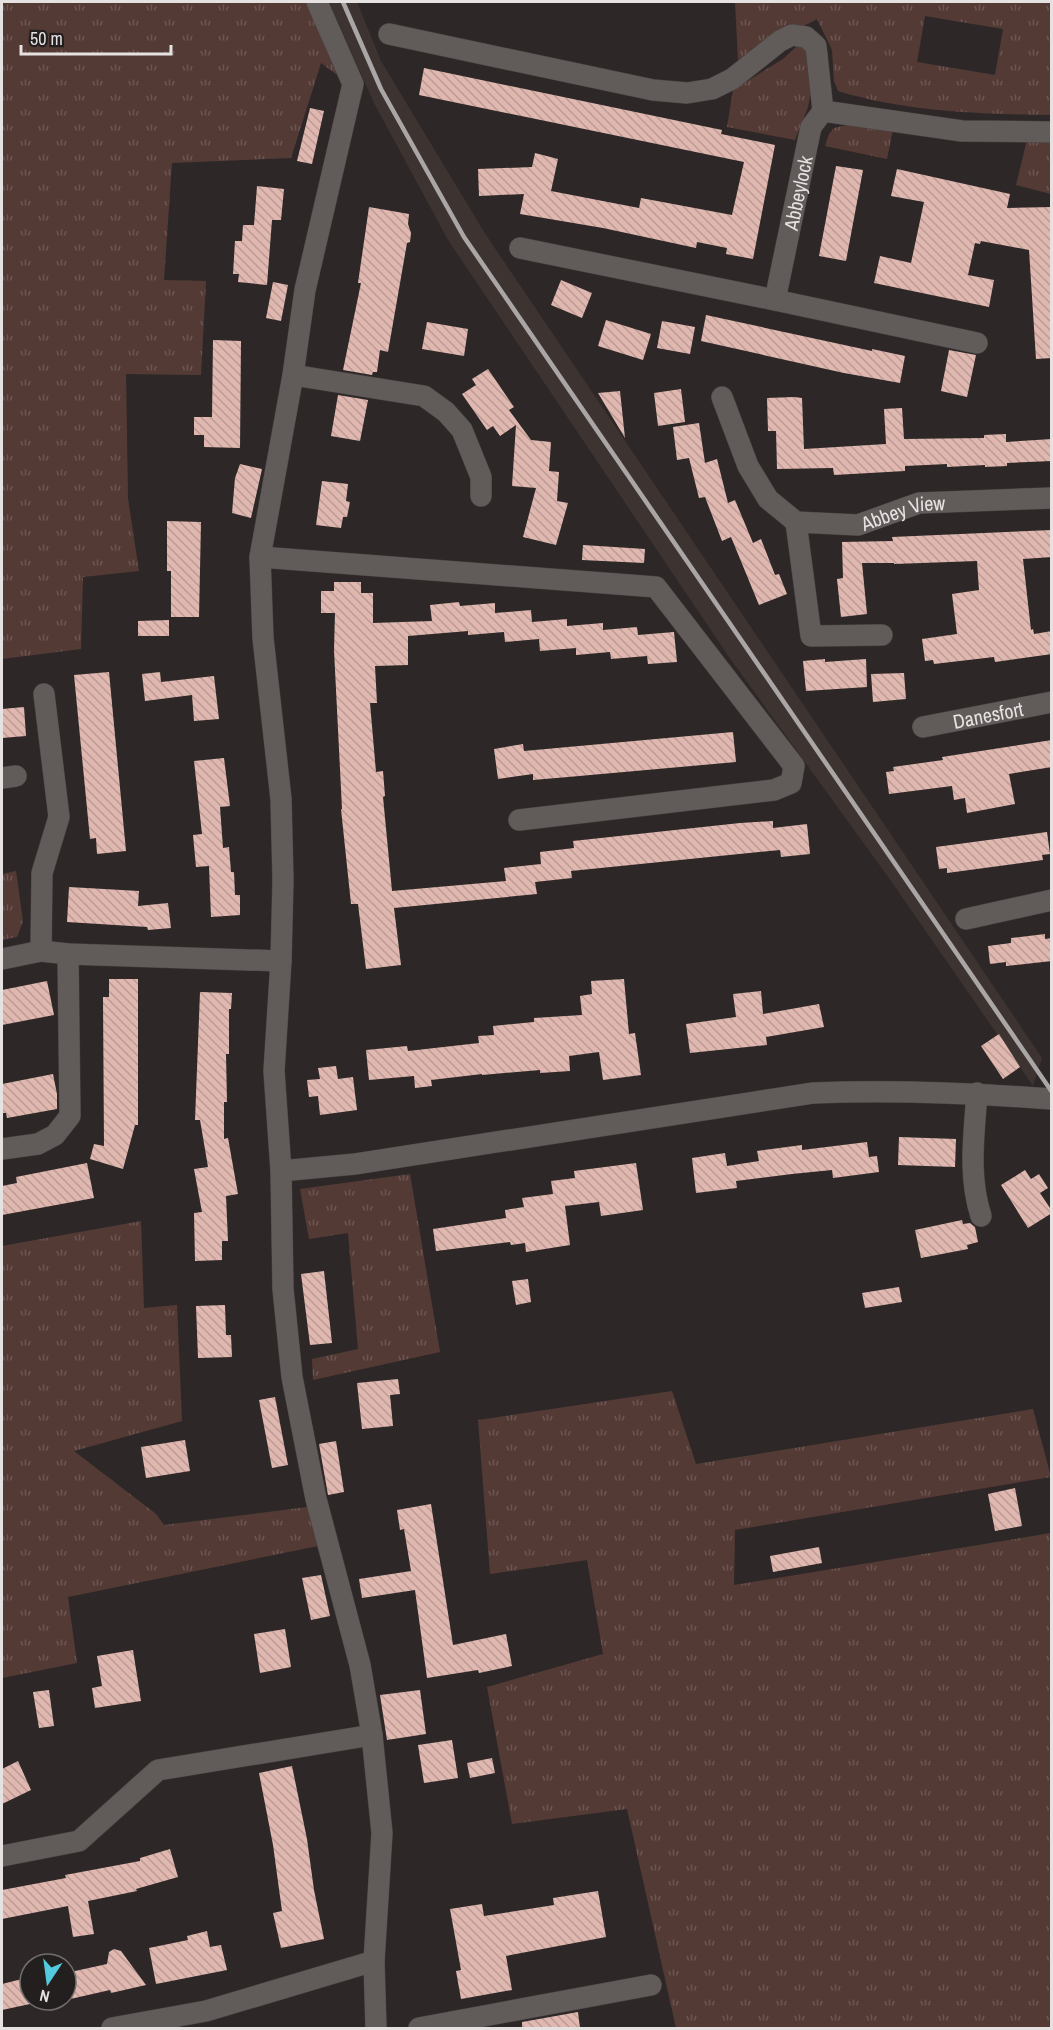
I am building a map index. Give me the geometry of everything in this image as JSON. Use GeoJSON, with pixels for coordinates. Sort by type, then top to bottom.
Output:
{"type":"FeatureCollection","features":[{"type":"Feature","properties":{"kind":"street"},"geometry":{"type":"LineString","coordinates":[[317,2],[352,84],[305,290],[293,375],[260,557],[263,638],[282,799],[281,961],[274,1071],[281,1171],[283,1289],[292,1377],[316,1499],[360,1665],[372,1735],[382,1833],[374,1961],[376,2028]]}},
{"type":"Feature","properties":{"kind":"street"},"geometry":{"type":"LineString","coordinates":[[388,34],[653,90],[687,93],[712,89],[732,79],[780,41],[792,35],[806,37],[816,46],[823,111],[962,130],[1052,132]]}},
{"type":"Feature","properties":{"kind":"street","name":"Abbeylock"},"geometry":{"type":"LineString","coordinates":[[775,300],[810,127],[823,111]]}},
{"type":"Feature","properties":{"kind":"street"},"geometry":{"type":"LineString","coordinates":[[520,248],[976,343]]}},
{"type":"Feature","properties":{"kind":"street"},"geometry":{"type":"LineString","coordinates":[[293,375],[424,396],[446,412],[462,430],[481,477],[481,496]]}},
{"type":"Feature","properties":{"kind":"street"},"geometry":{"type":"LineString","coordinates":[[722,397],[748,466],[768,500],[796,522],[811,636],[882,635]]}},
{"type":"Feature","properties":{"kind":"street","name":"Abbey View"},"geometry":{"type":"LineString","coordinates":[[796,522],[858,525],[920,503],[1052,498]]}},
{"type":"Feature","properties":{"kind":"street"},"geometry":{"type":"LineString","coordinates":[[260,557],[656,587],[794,766],[791,783],[774,790],[519,820]]}},
{"type":"Feature","properties":{"kind":"street"},"geometry":{"type":"LineString","coordinates":[[41,951],[42,873],[59,817],[44,694]]}},
{"type":"Feature","properties":{"kind":"street","name":"Danesfort"},"geometry":{"type":"LineString","coordinates":[[923,727],[1052,702]]}},
{"type":"Feature","properties":{"kind":"street"},"geometry":{"type":"LineString","coordinates":[[966,919],[1052,900]]}},
{"type":"Feature","properties":{"kind":"street"},"geometry":{"type":"LineString","coordinates":[[2,958],[41,951],[68,954],[281,961]]}},
{"type":"Feature","properties":{"kind":"street"},"geometry":{"type":"LineString","coordinates":[[2,1149],[38,1144],[55,1135],[70,1116],[68,954]]}},
{"type":"Feature","properties":{"kind":"street"},"geometry":{"type":"LineString","coordinates":[[281,1171],[355,1164],[813,1093],[870,1091],[977,1093],[1052,1099]]}},
{"type":"Feature","properties":{"kind":"street"},"geometry":{"type":"LineString","coordinates":[[977,1093],[972,1161],[976,1199],[981,1216]]}},
{"type":"Feature","properties":{"kind":"street"},"geometry":{"type":"LineString","coordinates":[[2,1856],[80,1841],[158,1770],[372,1735]]}},
{"type":"Feature","properties":{"kind":"street"},"geometry":{"type":"LineString","coordinates":[[112,2028],[206,2012],[374,1961]]}},
{"type":"Feature","properties":{"kind":"street"},"geometry":{"type":"LineString","coordinates":[[419,2028],[651,1985]]}},
{"type":"Feature","properties":{"kind":"shaded area"},"geometry":{"type":"Polygon","coordinates":[[[329,2],[357,2],[381,61],[486,235],[1042,1058],[1033,1086],[891,881],[729,657],[448,240],[374,103],[329,2]]]}},
{"type":"Feature","properties":{"kind":"green space"},"geometry":{"type":"Polygon","coordinates":[[[2,2],[308,2],[340,77],[321,63],[291,158],[172,163],[164,280],[206,281],[201,375],[126,374],[128,499],[139,571],[83,577],[81,649],[2,659],[2,2]]]}},
{"type":"Feature","properties":{"kind":"green space"},"geometry":{"type":"Polygon","coordinates":[[[735,2],[1051,2],[1051,115],[971,113],[917,108],[838,91],[834,81],[832,50],[817,19],[738,60],[735,2]],[[925,16],[917,62],[995,75],[1003,29],[925,16]]]}},
{"type":"Feature","properties":{"kind":"green space"},"geometry":{"type":"Polygon","coordinates":[[[797,46],[807,48],[813,80],[808,107],[795,140],[727,127],[733,90],[783,59],[797,46]]]}},
{"type":"Feature","properties":{"kind":"green space"},"geometry":{"type":"Polygon","coordinates":[[[851,124],[893,129],[887,159],[825,146],[834,128],[851,124]]]}},
{"type":"Feature","properties":{"kind":"green space"},"geometry":{"type":"Polygon","coordinates":[[[1027,140],[1051,142],[1051,194],[1016,185],[1027,140]]]}},
{"type":"Feature","properties":{"kind":"green space"},"geometry":{"type":"Polygon","coordinates":[[[16,871],[23,921],[17,937],[2,940],[2,874],[16,871]]]}},
{"type":"Feature","properties":{"kind":"green space"},"geometry":{"type":"Polygon","coordinates":[[[410,1174],[440,1352],[313,1380],[312,1359],[358,1349],[348,1233],[309,1239],[300,1189],[410,1174]]]}},
{"type":"Feature","properties":{"kind":"green space"},"geometry":{"type":"Polygon","coordinates":[[[141,1221],[144,1308],[177,1305],[182,1421],[74,1451],[156,1514],[164,1525],[307,1507],[323,1545],[68,1597],[77,1663],[2,1678],[2,1246],[141,1221]]]}},
{"type":"Feature","properties":{"kind":"green space"},"geometry":{"type":"Polygon","coordinates":[[[672,1391],[696,1464],[1033,1409],[1051,1477],[735,1530],[734,1585],[1051,1533],[1051,2028],[676,2028],[627,1809],[512,1824],[487,1687],[603,1654],[587,1560],[490,1574],[478,1420],[672,1391]]]}},
{"type":"Feature","properties":{"kind":"building"},"geometry":{"type":"Polygon","coordinates":[[[424,68],[722,130],[721,134],[775,145],[753,259],[726,254],[727,248],[697,242],[696,248],[603,228],[520,214],[524,194],[479,196],[478,169],[532,167],[535,153],[558,159],[551,191],[639,208],[641,198],[732,215],[744,162],[419,95],[424,68]]]}},
{"type":"Feature","properties":{"kind":"building"},"geometry":{"type":"Polygon","coordinates":[[[310,108],[324,111],[312,164],[297,161],[310,108]]]}},
{"type":"Feature","properties":{"kind":"building"},"geometry":{"type":"Polygon","coordinates":[[[836,166],[863,170],[846,261],[819,256],[836,166]]]}},
{"type":"Feature","properties":{"kind":"building"},"geometry":{"type":"Polygon","coordinates":[[[897,169],[1010,194],[1007,208],[1052,207],[1052,358],[1036,359],[1029,250],[981,241],[980,244],[975,243],[968,275],[994,280],[989,307],[874,283],[880,256],[911,263],[924,202],[891,196],[897,169]]]}},
{"type":"Feature","properties":{"kind":"building"},"geometry":{"type":"Polygon","coordinates":[[[257,186],[284,189],[281,220],[272,220],[267,285],[238,282],[239,274],[233,274],[235,241],[242,241],[243,225],[254,225],[257,186]]]}},
{"type":"Feature","properties":{"kind":"building"},"geometry":{"type":"Polygon","coordinates":[[[369,207],[409,214],[408,224],[411,233],[410,242],[407,243],[388,352],[380,350],[377,372],[373,372],[372,375],[343,370],[361,283],[358,283],[369,207]]]}},
{"type":"Feature","properties":{"kind":"building"},"geometry":{"type":"Polygon","coordinates":[[[561,280],[592,293],[582,318],[551,305],[561,280]]]}},
{"type":"Feature","properties":{"kind":"building"},"geometry":{"type":"Polygon","coordinates":[[[273,282],[288,285],[281,321],[266,318],[273,282]]]}},
{"type":"Feature","properties":{"kind":"building"},"geometry":{"type":"Polygon","coordinates":[[[706,315],[905,356],[900,383],[701,341],[706,315]]]}},
{"type":"Feature","properties":{"kind":"building"},"geometry":{"type":"Polygon","coordinates":[[[606,320],[651,334],[643,360],[598,346],[606,320]]]}},
{"type":"Feature","properties":{"kind":"building"},"geometry":{"type":"Polygon","coordinates":[[[662,321],[695,327],[690,354],[657,348],[662,321]]]}},
{"type":"Feature","properties":{"kind":"building"},"geometry":{"type":"Polygon","coordinates":[[[427,322],[468,329],[464,356],[422,349],[427,322]]]}},
{"type":"Feature","properties":{"kind":"building"},"geometry":{"type":"Polygon","coordinates":[[[213,340],[241,341],[240,448],[204,447],[204,435],[194,435],[194,417],[212,417],[213,340]]]}},
{"type":"Feature","properties":{"kind":"building"},"geometry":{"type":"Polygon","coordinates":[[[949,350],[976,355],[967,397],[941,391],[949,350]]]}},
{"type":"Feature","properties":{"kind":"building"},"geometry":{"type":"Polygon","coordinates":[[[488,369],[514,407],[509,410],[531,440],[551,442],[549,471],[559,472],[557,501],[568,503],[556,545],[523,537],[536,488],[512,486],[516,425],[500,436],[493,426],[487,430],[462,394],[476,385],[472,379],[488,369]]]}},
{"type":"Feature","properties":{"kind":"building"},"geometry":{"type":"Polygon","coordinates":[[[681,389],[685,422],[658,426],[654,393],[681,389]]]}},
{"type":"Feature","properties":{"kind":"building"},"geometry":{"type":"Polygon","coordinates":[[[620,391],[625,438],[598,393],[620,391]]]}},
{"type":"Feature","properties":{"kind":"building"},"geometry":{"type":"Polygon","coordinates":[[[338,395],[368,400],[360,441],[331,436],[338,395]]]}},
{"type":"Feature","properties":{"kind":"building"},"geometry":{"type":"Polygon","coordinates":[[[767,398],[802,398],[804,449],[886,444],[884,409],[902,408],[904,439],[984,438],[984,435],[1006,434],[1006,442],[1052,439],[1052,461],[1007,463],[1007,466],[985,467],[985,465],[947,467],[947,464],[905,466],[905,471],[834,475],[833,468],[777,469],[776,431],[768,431],[767,398]]]}},
{"type":"Feature","properties":{"kind":"building"},"geometry":{"type":"Polygon","coordinates":[[[699,423],[705,463],[717,459],[728,503],[735,500],[753,543],[761,539],[775,575],[779,574],[787,594],[759,605],[731,537],[722,541],[705,497],[699,498],[689,458],[677,460],[673,427],[699,423]]]}},
{"type":"Feature","properties":{"kind":"building"},"geometry":{"type":"Polygon","coordinates":[[[240,464],[262,469],[251,518],[232,513],[235,478],[240,464]]]}},
{"type":"Feature","properties":{"kind":"building"},"geometry":{"type":"Polygon","coordinates":[[[322,481],[348,484],[346,501],[350,502],[347,517],[343,517],[341,528],[316,525],[322,481]]]}},
{"type":"Feature","properties":{"kind":"building"},"geometry":{"type":"Polygon","coordinates":[[[167,521],[201,522],[199,617],[171,617],[171,571],[167,571],[167,521]]]}},
{"type":"Feature","properties":{"kind":"building"},"geometry":{"type":"Polygon","coordinates":[[[1052,530],[1052,557],[1023,559],[1031,630],[1033,629],[1034,634],[1052,631],[1052,654],[995,662],[994,657],[934,664],[933,660],[925,661],[922,639],[957,634],[952,594],[979,590],[977,561],[862,563],[867,614],[841,617],[837,579],[843,578],[842,542],[893,541],[892,537],[1052,530]]]}},
{"type":"Feature","properties":{"kind":"building"},"geometry":{"type":"Polygon","coordinates":[[[583,545],[645,549],[644,563],[582,560],[583,545]]]}},
{"type":"Feature","properties":{"kind":"building"},"geometry":{"type":"Polygon","coordinates":[[[334,582],[361,582],[361,593],[373,593],[373,623],[432,621],[430,605],[459,602],[460,606],[495,603],[495,613],[531,610],[532,622],[567,619],[567,626],[603,623],[603,630],[637,627],[638,635],[674,632],[677,662],[648,664],[647,656],[611,659],[610,652],[576,655],[576,648],[540,651],[539,639],[505,642],[504,632],[468,635],[468,631],[408,636],[408,665],[375,666],[377,703],[370,703],[376,772],[383,771],[385,796],[383,797],[392,891],[506,881],[504,868],[541,864],[540,852],[574,848],[573,841],[740,823],[773,821],[773,828],[807,824],[810,854],[781,857],[780,850],[571,871],[572,878],[535,882],[537,894],[394,908],[401,965],[366,969],[358,904],[351,904],[341,809],[334,650],[335,613],[321,613],[321,591],[334,591],[334,582]]]}},
{"type":"Feature","properties":{"kind":"building"},"geometry":{"type":"Polygon","coordinates":[[[169,620],[169,636],[138,636],[138,621],[169,620]]]}},
{"type":"Feature","properties":{"kind":"building"},"geometry":{"type":"Polygon","coordinates":[[[825,659],[825,662],[866,659],[867,687],[806,691],[803,661],[825,659]]]}},
{"type":"Feature","properties":{"kind":"building"},"geometry":{"type":"Polygon","coordinates":[[[109,672],[126,851],[97,854],[96,838],[90,839],[74,675],[109,672]]]}},
{"type":"Feature","properties":{"kind":"building"},"geometry":{"type":"Polygon","coordinates":[[[160,672],[161,682],[214,676],[219,719],[194,721],[192,695],[145,701],[142,674],[160,672]]]}},
{"type":"Feature","properties":{"kind":"building"},"geometry":{"type":"Polygon","coordinates":[[[904,673],[906,699],[873,702],[871,674],[904,673]]]}},
{"type":"Feature","properties":{"kind":"building"},"geometry":{"type":"Polygon","coordinates":[[[24,707],[26,736],[2,738],[2,709],[24,707]]]}},
{"type":"Feature","properties":{"kind":"building"},"geometry":{"type":"Polygon","coordinates":[[[733,732],[736,762],[533,780],[533,774],[498,779],[494,749],[523,744],[524,751],[733,732]]]}},
{"type":"Feature","properties":{"kind":"building"},"geometry":{"type":"Polygon","coordinates":[[[1052,740],[1052,767],[1009,774],[1015,804],[967,813],[965,798],[954,800],[952,786],[889,794],[886,772],[894,771],[893,767],[1052,740]]]}},
{"type":"Feature","properties":{"kind":"building"},"geometry":{"type":"Polygon","coordinates":[[[224,758],[230,806],[220,807],[223,848],[229,847],[231,872],[234,872],[235,895],[240,895],[240,915],[211,917],[209,866],[196,867],[193,835],[202,834],[194,761],[224,758]]]}},
{"type":"Feature","properties":{"kind":"building"},"geometry":{"type":"Polygon","coordinates":[[[1047,832],[1050,854],[1042,855],[1043,860],[947,873],[947,868],[939,869],[936,847],[1047,832]]]}},
{"type":"Feature","properties":{"kind":"building"},"geometry":{"type":"Polygon","coordinates":[[[69,887],[139,891],[138,906],[168,903],[171,928],[148,930],[147,927],[67,922],[69,887]]]}},
{"type":"Feature","properties":{"kind":"building"},"geometry":{"type":"Polygon","coordinates":[[[1045,934],[1045,939],[1052,938],[1052,961],[1006,966],[1006,962],[990,964],[988,946],[1011,943],[1011,938],[1045,934]]]}},
{"type":"Feature","properties":{"kind":"building"},"geometry":{"type":"Polygon","coordinates":[[[109,979],[138,979],[138,1125],[135,1125],[123,1169],[90,1159],[94,1144],[104,1146],[103,997],[109,997],[109,979]]]}},
{"type":"Feature","properties":{"kind":"building"},"geometry":{"type":"Polygon","coordinates":[[[624,979],[629,1034],[635,1033],[641,1075],[603,1080],[599,1052],[569,1056],[570,1071],[540,1073],[540,1070],[482,1074],[431,1080],[432,1086],[415,1088],[414,1076],[369,1080],[366,1050],[407,1046],[408,1051],[479,1043],[478,1036],[494,1035],[493,1026],[534,1022],[534,1018],[582,1015],[580,996],[592,994],[591,981],[624,979]]]}},
{"type":"Feature","properties":{"kind":"building"},"geometry":{"type":"Polygon","coordinates":[[[47,981],[54,1015],[2,1025],[2,990],[47,981]]]}},
{"type":"Feature","properties":{"kind":"building"},"geometry":{"type":"Polygon","coordinates":[[[761,991],[763,1014],[819,1004],[824,1027],[766,1037],[767,1045],[690,1053],[686,1024],[736,1017],[733,994],[761,991]]]}},
{"type":"Feature","properties":{"kind":"building"},"geometry":{"type":"Polygon","coordinates":[[[200,992],[232,993],[231,1009],[229,1009],[229,1054],[226,1054],[227,1102],[224,1102],[224,1139],[228,1138],[238,1194],[226,1196],[228,1241],[222,1241],[222,1260],[195,1261],[194,1213],[202,1212],[194,1169],[208,1167],[200,1120],[195,1120],[200,992]]]}},
{"type":"Feature","properties":{"kind":"building"},"geometry":{"type":"Polygon","coordinates":[[[999,1034],[1020,1067],[1003,1079],[981,1046],[999,1034]]]}},
{"type":"Feature","properties":{"kind":"building"},"geometry":{"type":"Polygon","coordinates":[[[336,1066],[338,1079],[353,1077],[357,1110],[320,1115],[318,1096],[309,1097],[307,1080],[320,1079],[318,1068],[336,1066]]]}},
{"type":"Feature","properties":{"kind":"building"},"geometry":{"type":"Polygon","coordinates":[[[53,1074],[57,1109],[7,1118],[6,1113],[2,1113],[2,1084],[53,1074]]]}},
{"type":"Feature","properties":{"kind":"building"},"geometry":{"type":"Polygon","coordinates":[[[899,1137],[956,1139],[955,1167],[898,1165],[899,1137]]]}},
{"type":"Feature","properties":{"kind":"building"},"geometry":{"type":"Polygon","coordinates":[[[867,1142],[869,1157],[877,1156],[879,1172],[833,1178],[832,1170],[792,1174],[736,1181],[737,1188],[696,1193],[692,1158],[725,1153],[727,1166],[759,1161],[757,1151],[802,1145],[802,1150],[867,1142]]]}},
{"type":"Feature","properties":{"kind":"building"},"geometry":{"type":"Polygon","coordinates":[[[87,1163],[94,1198],[2,1215],[2,1186],[17,1183],[16,1177],[87,1163]]]}},
{"type":"Feature","properties":{"kind":"building"},"geometry":{"type":"Polygon","coordinates":[[[636,1163],[643,1210],[601,1216],[599,1202],[565,1206],[570,1245],[526,1252],[525,1243],[511,1245],[510,1242],[436,1251],[433,1229],[506,1218],[505,1210],[524,1207],[522,1198],[553,1194],[551,1181],[575,1178],[574,1171],[636,1163]]]}},
{"type":"Feature","properties":{"kind":"building"},"geometry":{"type":"Polygon","coordinates":[[[1025,1170],[1031,1179],[1039,1174],[1048,1188],[1040,1193],[1052,1211],[1028,1228],[1001,1185],[1025,1170]]]}},
{"type":"Feature","properties":{"kind":"building"},"geometry":{"type":"Polygon","coordinates":[[[962,1220],[963,1224],[970,1223],[975,1227],[978,1242],[967,1245],[968,1249],[921,1258],[915,1230],[962,1220]]]}},
{"type":"Feature","properties":{"kind":"building"},"geometry":{"type":"Polygon","coordinates":[[[324,1271],[332,1343],[310,1345],[301,1274],[324,1271]]]}},
{"type":"Feature","properties":{"kind":"building"},"geometry":{"type":"Polygon","coordinates":[[[528,1279],[531,1302],[516,1305],[512,1281],[528,1279]]]}},
{"type":"Feature","properties":{"kind":"building"},"geometry":{"type":"Polygon","coordinates":[[[899,1287],[902,1302],[865,1308],[862,1293],[899,1287]]]}},
{"type":"Feature","properties":{"kind":"building"},"geometry":{"type":"Polygon","coordinates":[[[225,1305],[226,1335],[231,1335],[232,1357],[198,1358],[196,1306],[225,1305]]]}},
{"type":"Feature","properties":{"kind":"building"},"geometry":{"type":"Polygon","coordinates":[[[398,1379],[400,1394],[390,1395],[393,1426],[362,1429],[357,1383],[398,1379]]]}},
{"type":"Feature","properties":{"kind":"building"},"geometry":{"type":"Polygon","coordinates":[[[275,1397],[288,1465],[272,1468],[259,1400],[275,1397]]]}},
{"type":"Feature","properties":{"kind":"building"},"geometry":{"type":"Polygon","coordinates":[[[185,1440],[190,1471],[146,1478],[141,1447],[185,1440]]]}},
{"type":"Feature","properties":{"kind":"building"},"geometry":{"type":"Polygon","coordinates":[[[336,1441],[344,1492],[328,1495],[319,1444],[336,1441]]]}},
{"type":"Feature","properties":{"kind":"building"},"geometry":{"type":"Polygon","coordinates":[[[1015,1488],[1022,1526],[995,1531],[988,1494],[1015,1488]]]}},
{"type":"Feature","properties":{"kind":"building"},"geometry":{"type":"Polygon","coordinates":[[[431,1504],[453,1645],[506,1634],[512,1666],[479,1673],[478,1670],[427,1678],[415,1590],[362,1598],[359,1579],[411,1571],[404,1529],[400,1530],[397,1510],[431,1504]]]}},
{"type":"Feature","properties":{"kind":"building"},"geometry":{"type":"Polygon","coordinates":[[[819,1547],[822,1563],[773,1572],[770,1556],[819,1547]]]}},
{"type":"Feature","properties":{"kind":"building"},"geometry":{"type":"Polygon","coordinates":[[[321,1575],[330,1616],[311,1620],[302,1578],[321,1575]]]}},
{"type":"Feature","properties":{"kind":"building"},"geometry":{"type":"Polygon","coordinates":[[[285,1629],[291,1667],[260,1673],[254,1634],[285,1629]]]}},
{"type":"Feature","properties":{"kind":"building"},"geometry":{"type":"Polygon","coordinates":[[[133,1650],[141,1701],[95,1708],[92,1688],[102,1686],[97,1656],[133,1650]]]}},
{"type":"Feature","properties":{"kind":"building"},"geometry":{"type":"Polygon","coordinates":[[[49,1690],[54,1726],[39,1728],[33,1692],[49,1690]]]}},
{"type":"Feature","properties":{"kind":"building"},"geometry":{"type":"Polygon","coordinates":[[[420,1690],[426,1734],[387,1740],[380,1695],[420,1690]]]}},
{"type":"Feature","properties":{"kind":"building"},"geometry":{"type":"Polygon","coordinates":[[[452,1740],[458,1778],[424,1783],[418,1745],[452,1740]]]}},
{"type":"Feature","properties":{"kind":"building"},"geometry":{"type":"Polygon","coordinates":[[[492,1758],[495,1773],[470,1778],[467,1763],[492,1758]]]}},
{"type":"Feature","properties":{"kind":"building"},"geometry":{"type":"Polygon","coordinates":[[[18,1761],[31,1790],[2,1804],[2,1769],[18,1761]]]}},
{"type":"Feature","properties":{"kind":"building"},"geometry":{"type":"Polygon","coordinates":[[[292,1766],[324,1939],[281,1948],[273,1913],[282,1911],[273,1845],[259,1773],[292,1766]]]}},
{"type":"Feature","properties":{"kind":"building"},"geometry":{"type":"Polygon","coordinates":[[[170,1849],[178,1877],[136,1889],[137,1891],[88,1901],[94,1934],[73,1937],[68,1906],[2,1919],[2,1890],[140,1861],[140,1858],[170,1849]]]}},
{"type":"Feature","properties":{"kind":"building"},"geometry":{"type":"Polygon","coordinates":[[[598,1891],[606,1937],[506,1956],[512,1990],[461,1999],[456,1971],[461,1970],[450,1909],[482,1904],[484,1916],[554,1905],[553,1898],[598,1891]]]}},
{"type":"Feature","properties":{"kind":"building"},"geometry":{"type":"Polygon","coordinates":[[[207,1931],[210,1947],[221,1945],[227,1970],[156,1984],[149,1948],[188,1940],[187,1936],[207,1931]]]}},
{"type":"Feature","properties":{"kind":"building"},"geometry":{"type":"Polygon","coordinates":[[[114,1949],[121,1951],[146,1985],[78,1997],[78,1970],[107,1964],[109,1952],[114,1949]]]}},
{"type":"Feature","properties":{"kind":"building"},"geometry":{"type":"Polygon","coordinates":[[[18,1980],[18,2007],[2,2010],[2,1984],[18,1980]]]}},
{"type":"Feature","properties":{"kind":"building"},"geometry":{"type":"Polygon","coordinates":[[[578,2012],[580,2028],[522,2028],[522,2022],[578,2012]]]}},
{"type":"Feature","properties":{"kind":"railway"},"geometry":{"type":"LineString","coordinates":[[343,2],[381,89],[464,237],[1052,1092]]}}]}
